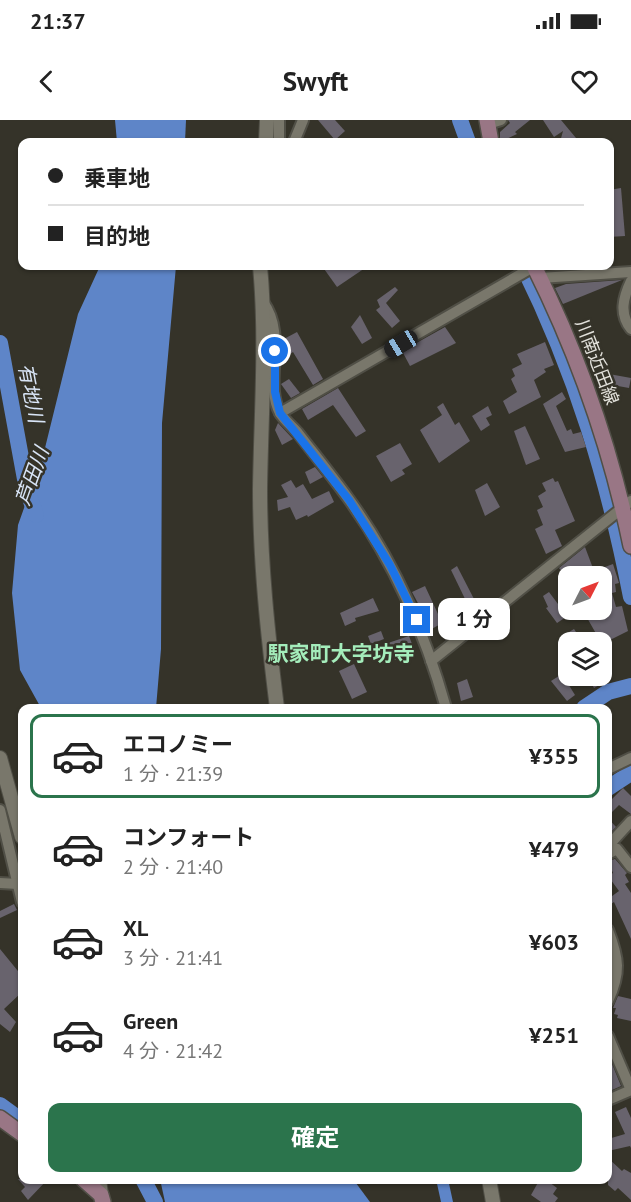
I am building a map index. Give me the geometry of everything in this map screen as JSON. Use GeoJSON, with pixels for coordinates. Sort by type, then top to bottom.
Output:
{"type":"FeatureCollection","features":[{"type":"Feature","properties":{"kind":"main road"},"geometry":{"type":"LineString","coordinates":[[491,138],[492,121]]}},
{"type":"Feature","properties":{"kind":"main road","name":"川南近田線"},"geometry":{"type":"LineString","coordinates":[[536,270],[590,396],[627,505],[631,546]]}},
{"type":"Feature","properties":{"kind":"main road"},"geometry":{"type":"LineString","coordinates":[[0,1118],[18,1131]]}},
{"type":"Feature","properties":{"kind":"main road"},"geometry":{"type":"LineString","coordinates":[[87,1184],[100,1200]]}},
{"type":"Feature","properties":{"kind":"street"},"geometry":{"type":"LineString","coordinates":[[266,138],[267,120]]}},
{"type":"Feature","properties":{"kind":"street"},"geometry":{"type":"LineString","coordinates":[[279,120],[279,138]]}},
{"type":"Feature","properties":{"kind":"street"},"geometry":{"type":"LineString","coordinates":[[296,138],[303,120]]}},
{"type":"Feature","properties":{"kind":"street"},"geometry":{"type":"LineString","coordinates":[[261,270],[264,302],[260,492],[269,646],[276,704]]}},
{"type":"Feature","properties":{"kind":"street"},"geometry":{"type":"LineString","coordinates":[[280,413],[536,270],[631,272]]}},
{"type":"Feature","properties":{"kind":"street"},"geometry":{"type":"LineString","coordinates":[[631,281],[624,296],[623,319],[631,329]]}},
{"type":"Feature","properties":{"kind":"street"},"geometry":{"type":"LineString","coordinates":[[264,302],[272,318],[275,334],[275,392],[280,413],[349,500],[390,565],[417,620],[445,704]]}},
{"type":"Feature","properties":{"kind":"street"},"geometry":{"type":"LineString","coordinates":[[431,661],[627,505]]}},
{"type":"Feature","properties":{"kind":"street"},"geometry":{"type":"LineString","coordinates":[[0,758],[18,823]]}},
{"type":"Feature","properties":{"kind":"street"},"geometry":{"type":"LineString","coordinates":[[612,767],[631,758]]}},
{"type":"Feature","properties":{"kind":"street"},"geometry":{"type":"LineString","coordinates":[[0,810],[18,884],[0,883]]}},
{"type":"Feature","properties":{"kind":"street"},"geometry":{"type":"LineString","coordinates":[[612,842],[631,821]]}},
{"type":"Feature","properties":{"kind":"street"},"geometry":{"type":"LineString","coordinates":[[612,852],[617,849],[631,867]]}},
{"type":"Feature","properties":{"kind":"street"},"geometry":{"type":"LineString","coordinates":[[612,944],[618,979],[612,992]]}},
{"type":"Feature","properties":{"kind":"street"},"geometry":{"type":"LineString","coordinates":[[612,1045],[631,1090],[612,1099]]}},
{"type":"Feature","properties":{"kind":"street"},"geometry":{"type":"LineString","coordinates":[[99,1184],[100,1200]]}},
{"type":"Feature","properties":{"kind":"street"},"geometry":{"type":"LineString","coordinates":[[490,1184],[492,1199]]}},
{"type":"Feature","properties":{"kind":"street"},"geometry":{"type":"LineString","coordinates":[[492,1199],[496,1184]]}},
{"type":"Feature","properties":{"kind":"water"},"geometry":{"type":"Polygon","coordinates":[[[115,120],[186,120],[185,138],[117,138],[115,120]]]}},
{"type":"Feature","properties":{"kind":"water"},"geometry":{"type":"Polygon","coordinates":[[[98,270],[176,270],[162,423],[161,649],[156,704],[39,704],[20,670],[12,593],[18,525],[44,452],[78,314],[98,270]]]}},
{"type":"Feature","properties":{"kind":"water"},"geometry":{"type":"Polygon","coordinates":[[[161,1184],[357,1184],[370,1202],[165,1202],[161,1184]]]}},
{"type":"Feature","properties":{"kind":"water"},"geometry":{"type":"Polygon","coordinates":[[[437,1184],[449,1184],[453,1202],[441,1202],[437,1184]]]}},
{"type":"Feature","properties":{"kind":"building"},"geometry":{"type":"Polygon","coordinates":[[[318,120],[335,120],[345,131],[337,138],[333,138],[318,120]]]}},
{"type":"Feature","properties":{"kind":"building"},"geometry":{"type":"Polygon","coordinates":[[[508,120],[530,120],[515,132],[517,134],[508,138],[500,138],[500,132],[510,123],[508,120]]]}},
{"type":"Feature","properties":{"kind":"building"},"geometry":{"type":"Polygon","coordinates":[[[543,120],[561,120],[576,138],[561,138],[563,131],[554,137],[543,120]]]}},
{"type":"Feature","properties":{"kind":"building"},"geometry":{"type":"Polygon","coordinates":[[[621,188],[625,236],[614,237],[614,189],[621,188]]]}},
{"type":"Feature","properties":{"kind":"building"},"geometry":{"type":"Polygon","coordinates":[[[325,270],[362,270],[337,287],[325,270]]]}},
{"type":"Feature","properties":{"kind":"building"},"geometry":{"type":"Polygon","coordinates":[[[622,280],[563,304],[555,288],[566,284],[622,280]]]}},
{"type":"Feature","properties":{"kind":"building"},"geometry":{"type":"Polygon","coordinates":[[[395,287],[398,290],[386,303],[400,321],[392,328],[376,310],[380,307],[377,300],[395,287]]]}},
{"type":"Feature","properties":{"kind":"building"},"geometry":{"type":"Polygon","coordinates":[[[360,315],[372,338],[362,344],[351,327],[360,315]]]}},
{"type":"Feature","properties":{"kind":"building"},"geometry":{"type":"Polygon","coordinates":[[[445,327],[456,343],[410,366],[402,351],[445,327]]]}},
{"type":"Feature","properties":{"kind":"building"},"geometry":{"type":"Polygon","coordinates":[[[297,332],[323,379],[313,385],[293,352],[290,354],[282,340],[297,332]]]}},
{"type":"Feature","properties":{"kind":"building"},"geometry":{"type":"Polygon","coordinates":[[[545,342],[554,365],[544,369],[546,372],[534,380],[541,397],[509,414],[503,401],[517,392],[511,379],[515,376],[512,369],[522,364],[517,354],[545,342]]]}},
{"type":"Feature","properties":{"kind":"building"},"geometry":{"type":"Polygon","coordinates":[[[609,374],[631,378],[629,388],[607,384],[609,374]]]}},
{"type":"Feature","properties":{"kind":"building"},"geometry":{"type":"Polygon","coordinates":[[[289,379],[300,393],[291,398],[281,384],[289,379]]]}},
{"type":"Feature","properties":{"kind":"building"},"geometry":{"type":"Polygon","coordinates":[[[338,388],[366,431],[356,437],[333,405],[308,420],[302,409],[338,388]]]}},
{"type":"Feature","properties":{"kind":"building"},"geometry":{"type":"Polygon","coordinates":[[[562,392],[566,399],[556,406],[567,431],[571,429],[573,434],[581,432],[586,447],[565,452],[543,404],[562,392]]]}},
{"type":"Feature","properties":{"kind":"building"},"geometry":{"type":"Polygon","coordinates":[[[443,403],[455,425],[459,422],[470,441],[439,463],[420,430],[442,415],[437,407],[443,403]]]}},
{"type":"Feature","properties":{"kind":"building"},"geometry":{"type":"Polygon","coordinates":[[[488,406],[492,415],[486,418],[490,425],[481,431],[472,416],[488,406]]]}},
{"type":"Feature","properties":{"kind":"building"},"geometry":{"type":"Polygon","coordinates":[[[278,423],[293,439],[282,445],[275,430],[278,423]]]}},
{"type":"Feature","properties":{"kind":"building"},"geometry":{"type":"Polygon","coordinates":[[[525,426],[540,459],[526,465],[514,431],[525,426]]]}},
{"type":"Feature","properties":{"kind":"building"},"geometry":{"type":"Polygon","coordinates":[[[400,443],[412,464],[402,470],[405,474],[391,482],[376,456],[400,443]]]}},
{"type":"Feature","properties":{"kind":"building"},"geometry":{"type":"Polygon","coordinates":[[[315,467],[323,477],[310,484],[305,472],[315,467]]]}},
{"type":"Feature","properties":{"kind":"building"},"geometry":{"type":"Polygon","coordinates":[[[553,478],[555,482],[558,481],[575,521],[555,530],[562,546],[546,554],[535,529],[543,525],[537,510],[543,507],[538,496],[546,491],[542,483],[553,478]]]}},
{"type":"Feature","properties":{"kind":"building"},"geometry":{"type":"Polygon","coordinates":[[[291,480],[296,488],[303,484],[312,499],[329,491],[334,502],[308,517],[307,515],[296,520],[290,507],[278,511],[277,500],[288,497],[281,485],[291,480]]]}},
{"type":"Feature","properties":{"kind":"building"},"geometry":{"type":"Polygon","coordinates":[[[487,483],[500,507],[485,516],[475,490],[487,483]]]}},
{"type":"Feature","properties":{"kind":"building"},"geometry":{"type":"Polygon","coordinates":[[[585,547],[592,566],[561,566],[585,547]]]}},
{"type":"Feature","properties":{"kind":"building"},"geometry":{"type":"Polygon","coordinates":[[[613,564],[619,583],[615,584],[616,592],[612,593],[612,566],[608,566],[613,564]]]}},
{"type":"Feature","properties":{"kind":"building"},"geometry":{"type":"Polygon","coordinates":[[[457,566],[474,599],[467,603],[451,570],[457,566]]]}},
{"type":"Feature","properties":{"kind":"building"},"geometry":{"type":"Polygon","coordinates":[[[425,586],[438,614],[462,601],[471,618],[460,628],[458,623],[449,627],[446,621],[428,631],[425,623],[428,622],[412,592],[425,586]]]}},
{"type":"Feature","properties":{"kind":"building"},"geometry":{"type":"Polygon","coordinates":[[[549,592],[558,604],[558,620],[562,620],[557,623],[546,608],[548,607],[543,596],[549,592]]]}},
{"type":"Feature","properties":{"kind":"building"},"geometry":{"type":"Polygon","coordinates":[[[612,593],[616,607],[622,606],[628,631],[612,639],[612,632],[595,632],[588,620],[612,620],[612,593]]]}},
{"type":"Feature","properties":{"kind":"building"},"geometry":{"type":"Polygon","coordinates":[[[373,598],[379,611],[355,618],[356,621],[345,626],[340,613],[373,598]]]}},
{"type":"Feature","properties":{"kind":"building"},"geometry":{"type":"Polygon","coordinates":[[[381,631],[384,639],[371,644],[368,636],[381,631]]]}},
{"type":"Feature","properties":{"kind":"building"},"geometry":{"type":"Polygon","coordinates":[[[409,636],[415,652],[395,660],[388,643],[409,636]]]}},
{"type":"Feature","properties":{"kind":"building"},"geometry":{"type":"Polygon","coordinates":[[[354,664],[367,692],[352,699],[339,671],[354,664]]]}},
{"type":"Feature","properties":{"kind":"building"},"geometry":{"type":"Polygon","coordinates":[[[558,677],[558,686],[569,686],[575,695],[567,701],[551,681],[558,677]]]}},
{"type":"Feature","properties":{"kind":"building"},"geometry":{"type":"Polygon","coordinates":[[[467,679],[473,697],[461,701],[457,683],[467,679]]]}},
{"type":"Feature","properties":{"kind":"building"},"geometry":{"type":"Polygon","coordinates":[[[623,788],[631,796],[631,814],[619,805],[612,812],[612,799],[623,788]]]}},
{"type":"Feature","properties":{"kind":"building"},"geometry":{"type":"Polygon","coordinates":[[[615,859],[627,873],[625,875],[629,882],[625,884],[631,893],[631,939],[614,902],[612,903],[612,896],[619,891],[612,881],[612,860],[615,859]]]}},
{"type":"Feature","properties":{"kind":"building"},"geometry":{"type":"Polygon","coordinates":[[[14,904],[17,910],[0,918],[0,911],[14,904]]]}},
{"type":"Feature","properties":{"kind":"building"},"geometry":{"type":"Polygon","coordinates":[[[0,949],[18,971],[18,996],[4,1009],[16,1022],[10,1032],[0,1024],[0,949]]]}},
{"type":"Feature","properties":{"kind":"building"},"geometry":{"type":"Polygon","coordinates":[[[618,996],[631,999],[631,1021],[617,1018],[618,1015],[614,1014],[616,1008],[613,1008],[618,996]]]}},
{"type":"Feature","properties":{"kind":"building"},"geometry":{"type":"Polygon","coordinates":[[[612,1064],[621,1086],[612,1090],[612,1064]]]}},
{"type":"Feature","properties":{"kind":"building"},"geometry":{"type":"Polygon","coordinates":[[[626,1107],[631,1118],[631,1148],[630,1146],[612,1150],[612,1138],[625,1134],[615,1112],[626,1107]]]}},
{"type":"Feature","properties":{"kind":"building"},"geometry":{"type":"Polygon","coordinates":[[[612,1162],[622,1171],[624,1169],[631,1173],[631,1200],[618,1188],[615,1191],[608,1185],[612,1184],[612,1162]]]}},
{"type":"Feature","properties":{"kind":"building"},"geometry":{"type":"Polygon","coordinates":[[[22,1184],[43,1184],[28,1200],[21,1191],[25,1187],[22,1184]]]}},
{"type":"Feature","properties":{"kind":"building"},"geometry":{"type":"Polygon","coordinates":[[[537,1184],[552,1184],[557,1188],[553,1194],[558,1198],[555,1202],[541,1202],[531,1195],[537,1184]]]}},
{"type":"Feature","properties":{"kind":"waterway"},"geometry":{"type":"LineString","coordinates":[[460,120],[467,138]]}},
{"type":"Feature","properties":{"kind":"waterway"},"geometry":{"type":"LineString","coordinates":[[525,270],[559,346],[588,427],[612,511],[631,597]]}},
{"type":"Feature","properties":{"kind":"waterway","name":"有地川"},"geometry":{"type":"LineString","coordinates":[[0,343],[27,490],[36,515]]}},
{"type":"Feature","properties":{"kind":"waterway"},"geometry":{"type":"LineString","coordinates":[[590,704],[608,692],[631,686]]}},
{"type":"Feature","properties":{"kind":"waterway"},"geometry":{"type":"LineString","coordinates":[[612,785],[631,773]]}},
{"type":"Feature","properties":{"kind":"waterway"},"geometry":{"type":"LineString","coordinates":[[0,1105],[18,1118]]}},
{"type":"Feature","properties":{"kind":"waterway"},"geometry":{"type":"LineString","coordinates":[[146,1184],[155,1202]]}},
{"type":"Feature","properties":{"kind":"district","name":"駅家町大字坊寺"},"geometry":{"type":"Point","coordinates":[341,654]}},
{"type":"Feature","properties":{"kind":"route"},"geometry":{"type":"LineString","coordinates":[[275,351],[275,392],[280,413],[288,420],[349,500],[390,565],[417,620]]}},
{"type":"Feature","properties":{"kind":"water label","name":"芦田川"},"geometry":{"type":"Point","coordinates":[32,476]}}]}
